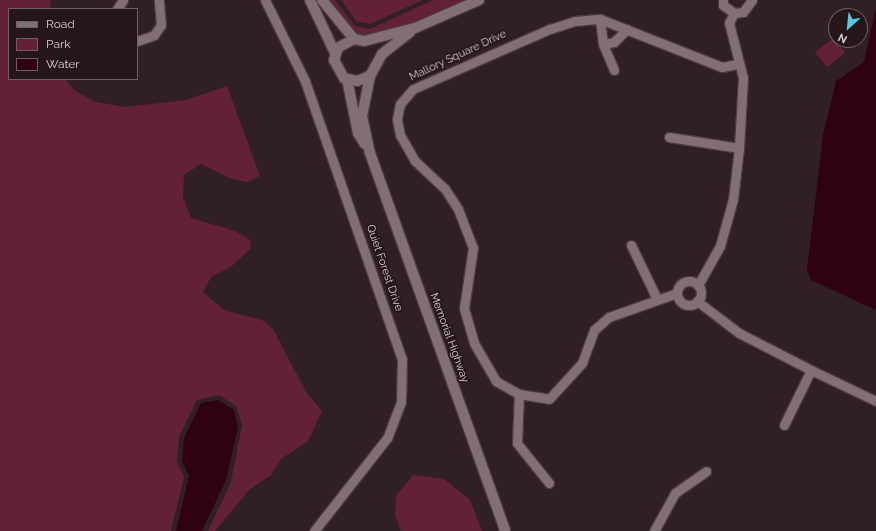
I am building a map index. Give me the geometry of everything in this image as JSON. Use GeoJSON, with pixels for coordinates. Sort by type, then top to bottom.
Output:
{"type":"FeatureCollection","features":[{"type":"Feature","properties":{"kind":"street"},"geometry":{"type":"LineString","coordinates":[[138,41],[154,35],[161,25],[159,0]]}},
{"type":"Feature","properties":{"kind":"street","name":"Quiet Forest Drive"},"geometry":{"type":"LineString","coordinates":[[264,0],[306,81],[402,360],[401,402],[388,438],[314,531]]}},
{"type":"Feature","properties":{"kind":"street"},"geometry":{"type":"LineString","coordinates":[[310,0],[335,53],[335,67],[347,80],[357,82],[370,76]]}},
{"type":"Feature","properties":{"kind":"street"},"geometry":{"type":"LineString","coordinates":[[322,0],[354,39]]}},
{"type":"Feature","properties":{"kind":"street"},"geometry":{"type":"LineString","coordinates":[[335,53],[342,43],[354,39],[370,41],[415,28],[479,0]]}},
{"type":"Feature","properties":{"kind":"street"},"geometry":{"type":"LineString","coordinates":[[723,0],[723,5],[734,13],[744,12],[752,0]]}},
{"type":"Feature","properties":{"kind":"street"},"geometry":{"type":"LineString","coordinates":[[677,293],[686,304],[697,301],[701,295],[698,285],[720,246],[733,199],[739,148],[743,78],[738,64],[729,23],[734,13]]}},
{"type":"Feature","properties":{"kind":"street"},"geometry":{"type":"LineString","coordinates":[[600,19],[603,44],[614,70]]}},
{"type":"Feature","properties":{"kind":"street","name":"Mallory Square Drive"},"geometry":{"type":"LineString","coordinates":[[698,285],[683,283],[677,293],[609,317],[594,330],[582,363],[550,399],[519,394],[496,381],[474,343],[464,308],[473,248],[458,209],[445,189],[415,161],[400,135],[398,111],[412,89],[550,29],[576,21],[600,19],[722,67],[738,64]]}},
{"type":"Feature","properties":{"kind":"street","name":"Memorial Highway"},"geometry":{"type":"LineString","coordinates":[[415,28],[382,54],[370,76],[362,116],[370,153],[505,531]]}},
{"type":"Feature","properties":{"kind":"street"},"geometry":{"type":"LineString","coordinates":[[603,44],[614,42],[627,29]]}},
{"type":"Feature","properties":{"kind":"street","name":"Memorial Highway"},"geometry":{"type":"LineString","coordinates":[[347,80],[358,133],[370,153]]}},
{"type":"Feature","properties":{"kind":"street"},"geometry":{"type":"LineString","coordinates":[[669,138],[739,148]]}},
{"type":"Feature","properties":{"kind":"street"},"geometry":{"type":"LineString","coordinates":[[631,245],[657,299]]}},
{"type":"Feature","properties":{"kind":"street"},"geometry":{"type":"LineString","coordinates":[[697,301],[739,333],[876,401]]}},
{"type":"Feature","properties":{"kind":"street"},"geometry":{"type":"LineString","coordinates":[[784,425],[811,370]]}},
{"type":"Feature","properties":{"kind":"street"},"geometry":{"type":"LineString","coordinates":[[519,394],[517,443],[549,483]]}},
{"type":"Feature","properties":{"kind":"street"},"geometry":{"type":"LineString","coordinates":[[654,531],[675,493],[706,471]]}},
{"type":"Feature","properties":{"kind":"green space"},"geometry":{"type":"Polygon","coordinates":[[[0,0],[51,0],[50,8],[8,8],[8,80],[66,80],[74,90],[95,102],[126,107],[186,100],[227,86],[260,176],[247,182],[230,178],[201,164],[184,175],[183,197],[191,218],[235,231],[250,240],[251,248],[232,266],[211,277],[203,292],[224,310],[262,320],[273,329],[306,392],[322,411],[308,441],[281,459],[271,475],[249,490],[215,531],[208,531],[231,482],[242,425],[236,406],[219,395],[197,400],[179,437],[177,462],[184,477],[171,531],[0,531],[0,0]]]}},
{"type":"Feature","properties":{"kind":"green space"},"geometry":{"type":"Polygon","coordinates":[[[329,0],[335,0],[355,26],[370,29],[433,0],[465,0],[413,22],[364,36],[356,33],[329,0]]]}},
{"type":"Feature","properties":{"kind":"green space"},"geometry":{"type":"Polygon","coordinates":[[[341,0],[422,0],[371,24],[357,22],[341,0]]]}},
{"type":"Feature","properties":{"kind":"green space"},"geometry":{"type":"Polygon","coordinates":[[[828,42],[828,48],[841,48],[845,53],[827,67],[815,52],[828,42]]]}},
{"type":"Feature","properties":{"kind":"green space"},"geometry":{"type":"Polygon","coordinates":[[[413,475],[444,479],[470,500],[482,531],[401,531],[395,516],[396,496],[413,475]]]}},
{"type":"Feature","properties":{"kind":"water"},"geometry":{"type":"Polygon","coordinates":[[[876,7],[876,310],[811,280],[807,270],[823,135],[836,81],[864,62],[876,7]]]}},
{"type":"Feature","properties":{"kind":"water"},"geometry":{"type":"Polygon","coordinates":[[[218,400],[234,410],[238,427],[226,480],[202,531],[176,531],[189,476],[182,461],[184,438],[201,403],[218,400]]]}}]}
